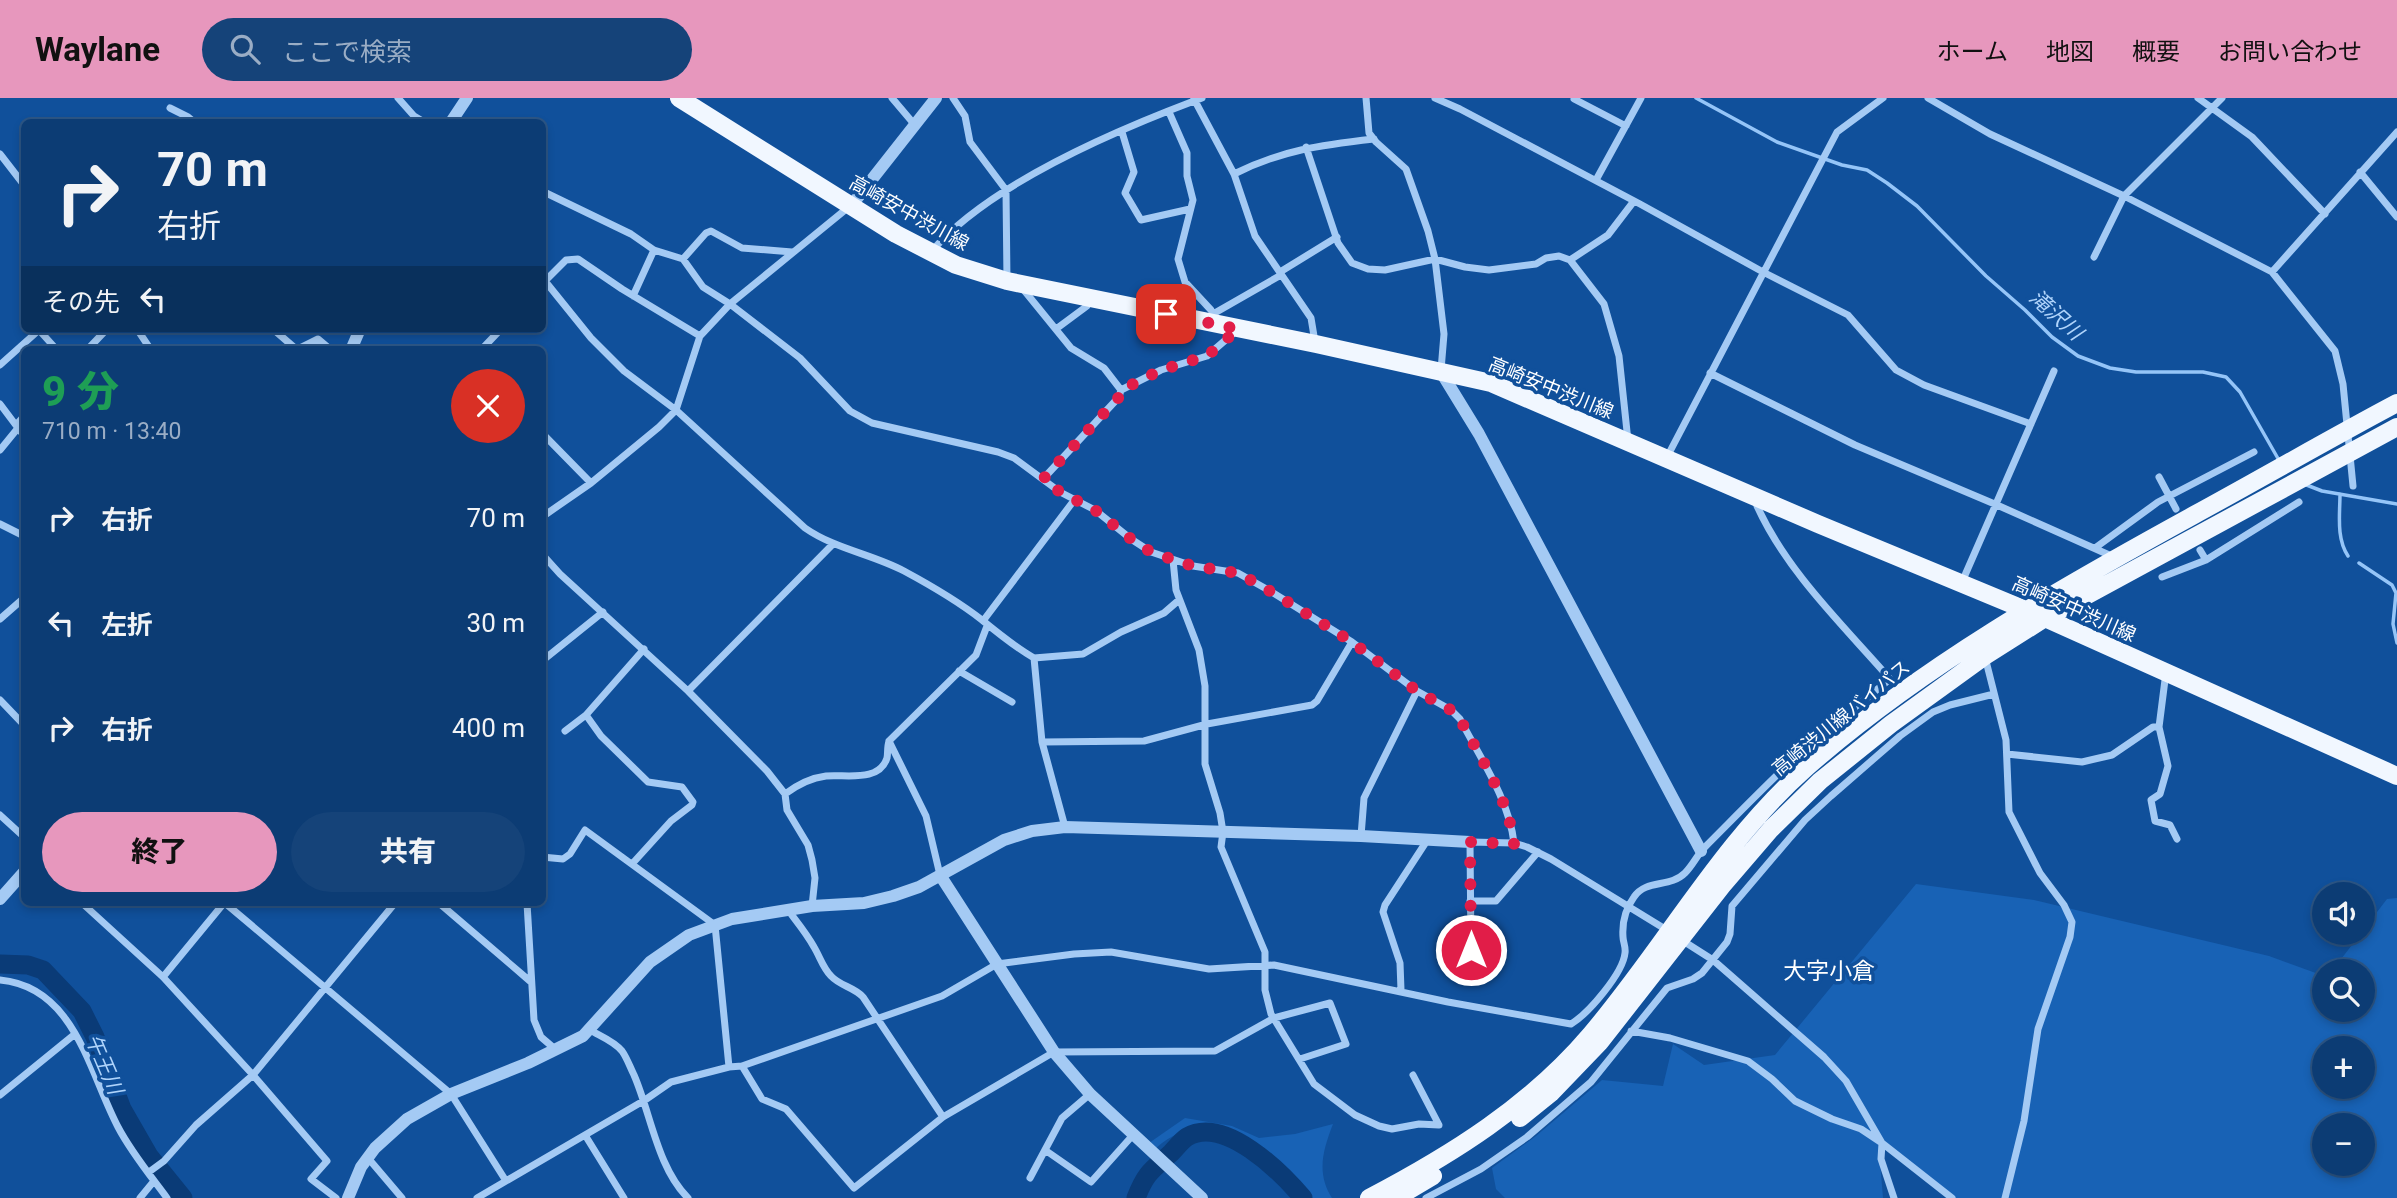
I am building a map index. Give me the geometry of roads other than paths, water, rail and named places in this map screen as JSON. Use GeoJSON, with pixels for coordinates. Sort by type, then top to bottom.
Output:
{"type":"FeatureCollection","features":[{"type":"Feature","properties":{"kind":"main road","name":"高崎安中渋川線"},"geometry":{"type":"LineString","coordinates":[[687,100],[851,206],[930,253],[956,265],[1013,282],[1215,319],[1238,329],[1491,383],[2027,610],[2397,776]]}},
{"type":"Feature","properties":{"kind":"main road","name":"高崎渋川線バイパス"},"geometry":{"type":"LineString","coordinates":[[1396,1198],[1493,1139],[1550,1093],[1607,1034],[1758,817],[1808,767],[1880,709],[1979,638],[2116,558],[2397,402]]}},
{"type":"Feature","properties":{"kind":"main road","name":"高崎渋川線バイパス"},"geometry":{"type":"LineString","coordinates":[[1369,1198],[1466,1143],[1508,1113],[1543,1083],[1590,1035],[1674,935],[1792,806],[1891,724],[1984,656],[2045,618],[2397,427]]}},
{"type":"Feature","properties":{"kind":"street"},"geometry":{"type":"LineString","coordinates":[[398,98],[419,119]]}},
{"type":"Feature","properties":{"kind":"street"},"geometry":{"type":"LineString","coordinates":[[453,119],[467,98]]}},
{"type":"Feature","properties":{"kind":"street"},"geometry":{"type":"LineString","coordinates":[[892,98],[914,124]]}},
{"type":"Feature","properties":{"kind":"street"},"geometry":{"type":"LineString","coordinates":[[546,514],[591,483],[676,410],[700,336],[730,304],[851,206],[936,98]]}},
{"type":"Feature","properties":{"kind":"street"},"geometry":{"type":"LineString","coordinates":[[953,98],[965,116],[970,142],[1006,190],[1013,282],[1071,348],[1104,368],[1121,390]]}},
{"type":"Feature","properties":{"kind":"street"},"geometry":{"type":"LineString","coordinates":[[1366,98],[1369,133],[1406,169],[1435,259],[1444,334],[1441,372],[1491,455],[1701,851]]}},
{"type":"Feature","properties":{"kind":"street"},"geometry":{"type":"LineString","coordinates":[[1435,98],[1596,180],[1763,272],[1848,315],[1896,370],[1924,385],[2031,424]]}},
{"type":"Feature","properties":{"kind":"street"},"geometry":{"type":"LineString","coordinates":[[1596,180],[1642,98]]}},
{"type":"Feature","properties":{"kind":"street"},"geometry":{"type":"LineString","coordinates":[[1666,459],[1837,132],[1883,98]]}},
{"type":"Feature","properties":{"kind":"street"},"geometry":{"type":"LineString","coordinates":[[1928,98],[1990,134],[2124,196],[2272,272],[2335,351],[2343,384],[2353,486]]}},
{"type":"Feature","properties":{"kind":"street"},"geometry":{"type":"LineString","coordinates":[[2198,98],[2252,137],[2325,214]]}},
{"type":"Feature","properties":{"kind":"street"},"geometry":{"type":"LineString","coordinates":[[2094,257],[2124,196],[2222,98]]}},
{"type":"Feature","properties":{"kind":"street"},"geometry":{"type":"LineString","coordinates":[[930,253],[947,233],[1006,190],[1091,145],[1196,99],[1234,174],[1255,236],[1311,318],[1315,344]]}},
{"type":"Feature","properties":{"kind":"street"},"geometry":{"type":"LineString","coordinates":[[1574,99],[1626,126]]}},
{"type":"Feature","properties":{"kind":"street"},"geometry":{"type":"LineString","coordinates":[[170,108],[190,119]]}},
{"type":"Feature","properties":{"kind":"street"},"geometry":{"type":"LineString","coordinates":[[1168,112],[1187,153],[1187,176],[1193,200],[1178,260],[1185,282],[1215,319],[1337,237]]}},
{"type":"Feature","properties":{"kind":"street"},"geometry":{"type":"LineString","coordinates":[[1122,132],[1134,172],[1125,193],[1141,220],[1190,209]]}},
{"type":"Feature","properties":{"kind":"street"},"geometry":{"type":"LineString","coordinates":[[2272,272],[2397,132]]}},
{"type":"Feature","properties":{"kind":"street"},"geometry":{"type":"LineString","coordinates":[[1234,174],[1262,160],[1306,147],[1374,139]]}},
{"type":"Feature","properties":{"kind":"street"},"geometry":{"type":"LineString","coordinates":[[1306,147],[1337,237],[1352,263],[1368,269],[1385,270],[1435,259],[1489,270],[1536,264],[1546,258],[1559,256],[1570,260],[1604,304],[1619,356],[1628,441]]}},
{"type":"Feature","properties":{"kind":"street"},"geometry":{"type":"LineString","coordinates":[[0,154],[21,181]]}},
{"type":"Feature","properties":{"kind":"street"},"geometry":{"type":"LineString","coordinates":[[2360,172],[2397,217]]}},
{"type":"Feature","properties":{"kind":"street"},"geometry":{"type":"LineString","coordinates":[[546,193],[631,234],[654,250],[682,260],[703,287],[730,304],[800,358],[850,411],[872,423],[1014,458],[1095,510],[1151,552],[1193,566],[1238,573],[1352,642],[1417,691],[1451,710],[1460,719],[1499,795],[1512,826],[1514,844]]}},
{"type":"Feature","properties":{"kind":"street"},"geometry":{"type":"LineString","coordinates":[[1570,260],[1608,234],[1634,201]]}},
{"type":"Feature","properties":{"kind":"street"},"geometry":{"type":"LineString","coordinates":[[682,260],[706,233],[711,231],[742,248],[792,252]]}},
{"type":"Feature","properties":{"kind":"street"},"geometry":{"type":"LineString","coordinates":[[633,296],[654,250]]}},
{"type":"Feature","properties":{"kind":"street"},"geometry":{"type":"LineString","coordinates":[[546,281],[566,260],[578,259],[700,336]]}},
{"type":"Feature","properties":{"kind":"street"},"geometry":{"type":"LineString","coordinates":[[546,285],[624,371],[676,410],[805,528],[833,544],[901,570],[985,623],[1034,658],[1083,654],[1121,632],[1164,613],[1179,600]]}},
{"type":"Feature","properties":{"kind":"street"},"geometry":{"type":"LineString","coordinates":[[1056,329],[1087,306],[1090,298]]}},
{"type":"Feature","properties":{"kind":"street"},"geometry":{"type":"LineString","coordinates":[[1043,479],[1119,397],[1121,390],[1161,370],[1207,356],[1238,329]]}},
{"type":"Feature","properties":{"kind":"street"},"geometry":{"type":"LineString","coordinates":[[21,346],[36,333]]}},
{"type":"Feature","properties":{"kind":"street"},"geometry":{"type":"LineString","coordinates":[[91,346],[103,333]]}},
{"type":"Feature","properties":{"kind":"street"},"geometry":{"type":"LineString","coordinates":[[278,333],[293,346]]}},
{"type":"Feature","properties":{"kind":"street"},"geometry":{"type":"LineString","coordinates":[[485,346],[496,333]]}},
{"type":"Feature","properties":{"kind":"street"},"geometry":{"type":"LineString","coordinates":[[303,346],[318,339],[326,346]]}},
{"type":"Feature","properties":{"kind":"street"},"geometry":{"type":"LineString","coordinates":[[0,365],[21,346]]}},
{"type":"Feature","properties":{"kind":"street"},"geometry":{"type":"LineString","coordinates":[[1961,583],[2054,371]]}},
{"type":"Feature","properties":{"kind":"street"},"geometry":{"type":"LineString","coordinates":[[1710,373],[1855,445],[2116,558]]}},
{"type":"Feature","properties":{"kind":"street"},"geometry":{"type":"LineString","coordinates":[[0,404],[21,432]]}},
{"type":"Feature","properties":{"kind":"street"},"geometry":{"type":"LineString","coordinates":[[0,450],[21,420]]}},
{"type":"Feature","properties":{"kind":"street"},"geometry":{"type":"LineString","coordinates":[[546,437],[591,483]]}},
{"type":"Feature","properties":{"kind":"street"},"geometry":{"type":"LineString","coordinates":[[2095,548],[2158,502],[2253,452]]}},
{"type":"Feature","properties":{"kind":"street"},"geometry":{"type":"LineString","coordinates":[[2159,477],[2176,509]]}},
{"type":"Feature","properties":{"kind":"street"},"geometry":{"type":"LineString","coordinates":[[785,794],[800,783],[824,776],[866,776],[887,759],[889,741],[976,655],[985,623],[1075,499]]}},
{"type":"Feature","properties":{"kind":"street"},"geometry":{"type":"LineString","coordinates":[[477,1198],[671,1083],[741,1066],[942,996],[997,964],[1111,952],[1209,969],[1258,968],[1266,965],[1572,1024],[1592,1006],[1625,955],[1623,938],[1628,906],[1637,893],[1643,888],[1676,880],[1685,873],[1701,851],[1800,753],[1890,679],[1805,582],[1768,529],[1758,506],[1760,499]]}},
{"type":"Feature","properties":{"kind":"street"},"geometry":{"type":"LineString","coordinates":[[2162,577],[2206,560],[2299,502]]}},
{"type":"Feature","properties":{"kind":"street"},"geometry":{"type":"LineString","coordinates":[[0,524],[21,534]]}},
{"type":"Feature","properties":{"kind":"street"},"geometry":{"type":"LineString","coordinates":[[688,691],[833,544]]}},
{"type":"Feature","properties":{"kind":"street"},"geometry":{"type":"LineString","coordinates":[[2200,550],[2206,560]]}},
{"type":"Feature","properties":{"kind":"street"},"geometry":{"type":"LineString","coordinates":[[546,559],[560,575],[688,691],[767,771],[785,794],[787,810],[808,845],[812,860],[815,878],[812,906]]}},
{"type":"Feature","properties":{"kind":"street"},"geometry":{"type":"LineString","coordinates":[[1173,560],[1175,590],[1199,649],[1207,724],[1205,764],[1220,813],[1222,847],[1265,952],[1265,990],[1274,1018],[1314,1084],[1368,1122],[1392,1129],[1419,1124],[1439,1125],[1413,1075]]}},
{"type":"Feature","properties":{"kind":"street"},"geometry":{"type":"LineString","coordinates":[[0,620],[21,601]]}},
{"type":"Feature","properties":{"kind":"street"},"geometry":{"type":"LineString","coordinates":[[546,658],[603,612]]}},
{"type":"Feature","properties":{"kind":"street"},"geometry":{"type":"LineString","coordinates":[[1042,742],[1144,741],[1207,724],[1312,705],[1352,642]]}},
{"type":"Feature","properties":{"kind":"street"},"geometry":{"type":"LineString","coordinates":[[565,731],[586,715],[644,649]]}},
{"type":"Feature","properties":{"kind":"street"},"geometry":{"type":"LineString","coordinates":[[1984,656],[2007,754],[2007,798],[2014,825],[2040,873],[2064,905],[2072,922],[2070,937],[2038,1029],[2024,1121],[2005,1198]]}},
{"type":"Feature","properties":{"kind":"street"},"geometry":{"type":"LineString","coordinates":[[1034,658],[1042,742],[1065,827]]}},
{"type":"Feature","properties":{"kind":"street"},"geometry":{"type":"LineString","coordinates":[[959,671],[1012,702]]}},
{"type":"Feature","properties":{"kind":"street"},"geometry":{"type":"LineString","coordinates":[[2166,672],[2159,727],[2168,766],[2160,794],[2151,800],[2155,821],[2170,825],[2177,839]]}},
{"type":"Feature","properties":{"kind":"street"},"geometry":{"type":"LineString","coordinates":[[1361,836],[1364,799],[1417,691]]}},
{"type":"Feature","properties":{"kind":"street"},"geometry":{"type":"LineString","coordinates":[[1426,1198],[1481,1169],[1527,1137],[1591,1082],[1667,988],[1702,973],[1730,934],[1732,906],[1805,820],[1916,723],[1950,705],[1994,694]]}},
{"type":"Feature","properties":{"kind":"street"},"geometry":{"type":"LineString","coordinates":[[0,700],[21,722]]}},
{"type":"Feature","properties":{"kind":"street"},"geometry":{"type":"LineString","coordinates":[[586,715],[601,736],[648,782],[682,787],[693,802],[671,821],[632,864]]}},
{"type":"Feature","properties":{"kind":"street"},"geometry":{"type":"LineString","coordinates":[[2007,754],[2082,762],[2112,755],[2153,727],[2159,727]]}},
{"type":"Feature","properties":{"kind":"street"},"geometry":{"type":"LineString","coordinates":[[889,741],[926,816],[940,875],[1054,1052],[1090,1094],[1202,1198]]}},
{"type":"Feature","properties":{"kind":"street"},"geometry":{"type":"LineString","coordinates":[[0,815],[21,834]]}},
{"type":"Feature","properties":{"kind":"street"},"geometry":{"type":"LineString","coordinates":[[348,1198],[351,1185],[375,1148],[407,1119],[451,1094],[528,1063],[583,1036],[631,980],[650,962],[689,935],[715,925],[788,910],[864,903],[919,887],[978,852],[1017,835],[1065,827],[1428,839],[1514,844],[1538,852],[1713,960],[1824,1057],[1846,1081],[1882,1143],[1881,1159],[1894,1198]]}},
{"type":"Feature","properties":{"kind":"street"},"geometry":{"type":"LineString","coordinates":[[546,857],[563,859],[570,854],[585,830],[715,925],[729,1067]]}},
{"type":"Feature","properties":{"kind":"street"},"geometry":{"type":"LineString","coordinates":[[1401,990],[1399,963],[1383,912],[1428,839]]}},
{"type":"Feature","properties":{"kind":"street"},"geometry":{"type":"LineString","coordinates":[[1470,842],[1471,950]]}},
{"type":"Feature","properties":{"kind":"street"},"geometry":{"type":"LineString","coordinates":[[1470,901],[1496,901],[1538,852]]}},
{"type":"Feature","properties":{"kind":"street"},"geometry":{"type":"LineString","coordinates":[[0,899],[21,877]]}},
{"type":"Feature","properties":{"kind":"street"},"geometry":{"type":"LineString","coordinates":[[85,906],[163,976],[327,1161],[311,1179],[336,1198]]}},
{"type":"Feature","properties":{"kind":"street"},"geometry":{"type":"LineString","coordinates":[[163,976],[222,906]]}},
{"type":"Feature","properties":{"kind":"street"},"geometry":{"type":"LineString","coordinates":[[229,906],[451,1094],[506,1181]]}},
{"type":"Feature","properties":{"kind":"street"},"geometry":{"type":"LineString","coordinates":[[150,1172],[164,1161],[196,1125],[253,1075],[393,906]]}},
{"type":"Feature","properties":{"kind":"street"},"geometry":{"type":"LineString","coordinates":[[442,906],[531,982]]}},
{"type":"Feature","properties":{"kind":"street"},"geometry":{"type":"LineString","coordinates":[[527,906],[531,982],[537,1029],[555,1049]]}},
{"type":"Feature","properties":{"kind":"street"},"geometry":{"type":"LineString","coordinates":[[788,910],[810,940],[832,978],[857,991],[943,1116]]}},
{"type":"Feature","properties":{"kind":"street"},"geometry":{"type":"LineString","coordinates":[[0,980],[19,984],[44,995],[67,1020],[120,1131],[167,1198]]}},
{"type":"Feature","properties":{"kind":"street"},"geometry":{"type":"LineString","coordinates":[[741,1066],[762,1099],[786,1108],[854,1188],[943,1116],[1054,1052],[1215,1051],[1274,1018],[1330,1003],[1346,1044],[1300,1059]]}},
{"type":"Feature","properties":{"kind":"street"},"geometry":{"type":"LineString","coordinates":[[590,1030],[622,1051],[645,1100],[663,1157],[681,1191],[688,1198]]}},
{"type":"Feature","properties":{"kind":"street"},"geometry":{"type":"LineString","coordinates":[[1632,1031],[1670,1038],[1748,1061],[1795,1101],[1832,1119],[1861,1129],[1952,1198]]}},
{"type":"Feature","properties":{"kind":"street"},"geometry":{"type":"LineString","coordinates":[[0,1095],[75,1034]]}},
{"type":"Feature","properties":{"kind":"street"},"geometry":{"type":"LineString","coordinates":[[1030,1178],[1062,1118],[1090,1094]]}},
{"type":"Feature","properties":{"kind":"street"},"geometry":{"type":"LineString","coordinates":[[585,1135],[624,1198]]}},
{"type":"Feature","properties":{"kind":"street"},"geometry":{"type":"LineString","coordinates":[[1045,1150],[1091,1182],[1133,1135]]}},
{"type":"Feature","properties":{"kind":"street"},"geometry":{"type":"LineString","coordinates":[[368,1158],[402,1198]]}},
{"type":"Feature","properties":{"kind":"street"},"geometry":{"type":"LineString","coordinates":[[140,1198],[154,1181]]}},
{"type":"Feature","properties":{"kind":"waterway","name":"滝沢川"},"geometry":{"type":"LineString","coordinates":[[1696,98],[1777,142],[1842,165],[1867,170],[1887,183],[1917,206],[1986,276],[2052,337],[2078,356],[2110,368],[2136,372],[2203,372],[2226,377],[2240,392],[2280,462]]}},
{"type":"Feature","properties":{"kind":"waterway","name":"滝沢川"},"geometry":{"type":"LineString","coordinates":[[2304,484],[2322,491],[2397,504]]}},
{"type":"Feature","properties":{"kind":"waterway"},"geometry":{"type":"LineString","coordinates":[[2340,494],[2340,534],[2348,556]]}},
{"type":"Feature","properties":{"kind":"waterway"},"geometry":{"type":"LineString","coordinates":[[2359,563],[2392,585],[2396,593],[2393,624],[2397,643]]}},
{"type":"Feature","properties":{"kind":"waterway","name":"午王川"},"geometry":{"type":"LineString","coordinates":[[0,964],[28,965],[43,970],[82,1011],[95,1037],[122,1109],[149,1156],[183,1198]]}},
{"type":"Feature","properties":{"kind":"waterway","name":"午王川"},"geometry":{"type":"LineString","coordinates":[[1136,1198],[1143,1182],[1154,1168],[1187,1137],[1202,1132],[1218,1134],[1251,1149],[1281,1174],[1303,1198]]}},
{"type":"Feature","properties":{"kind":"district","name":"大字小倉"},"geometry":{"type":"Point","coordinates":[1829,971]}}]}
